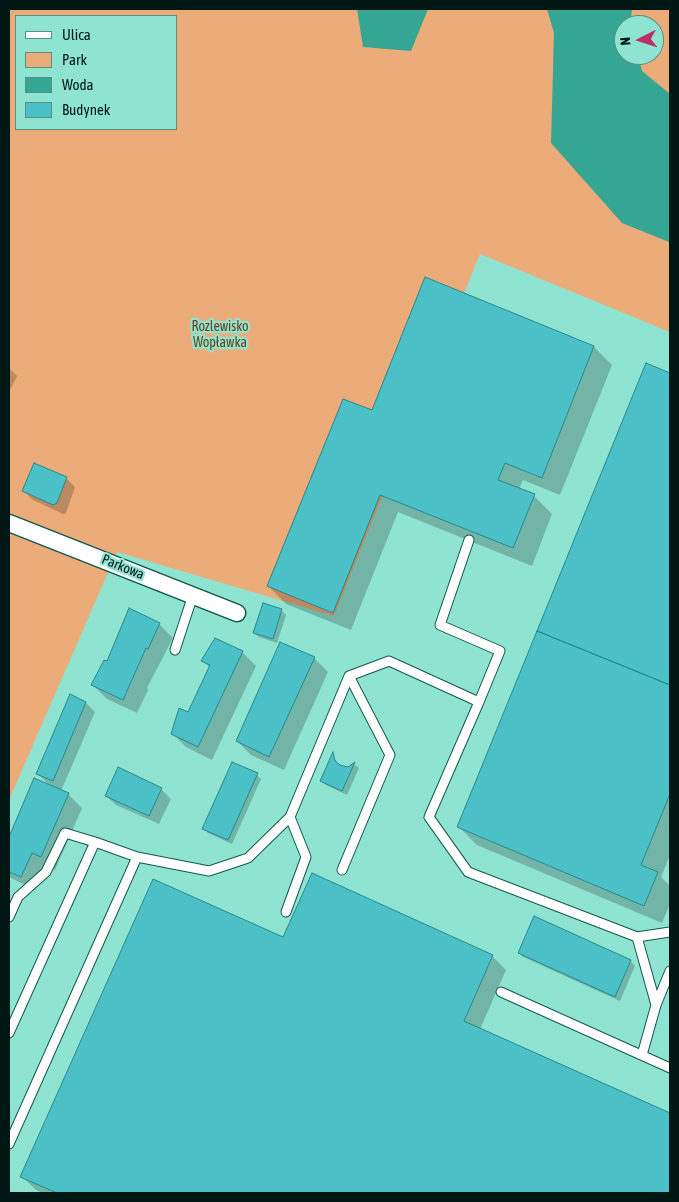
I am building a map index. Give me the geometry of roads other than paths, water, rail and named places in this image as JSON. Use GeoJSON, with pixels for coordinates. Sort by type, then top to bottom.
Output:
{"type":"FeatureCollection","features":[{"type":"Feature","properties":{"kind":"street","name":"Parkowa"},"geometry":{"type":"LineString","coordinates":[[9,523],[237,613]]}},
{"type":"Feature","properties":{"kind":"lane"},"geometry":{"type":"LineString","coordinates":[[469,540],[440,625],[500,651],[429,817],[468,872],[637,938],[670,932]]}},
{"type":"Feature","properties":{"kind":"lane"},"geometry":{"type":"LineString","coordinates":[[175,650],[193,595]]}},
{"type":"Feature","properties":{"kind":"lane"},"geometry":{"type":"LineString","coordinates":[[9,917],[18,897],[46,872],[65,833],[138,857],[209,871],[248,858],[290,817],[349,676],[389,661],[479,702]]}},
{"type":"Feature","properties":{"kind":"lane"},"geometry":{"type":"LineString","coordinates":[[342,870],[390,755],[349,676]]}},
{"type":"Feature","properties":{"kind":"lane"},"geometry":{"type":"LineString","coordinates":[[286,912],[306,857],[290,817]]}},
{"type":"Feature","properties":{"kind":"lane"},"geometry":{"type":"LineString","coordinates":[[9,1033],[95,842]]}},
{"type":"Feature","properties":{"kind":"lane"},"geometry":{"type":"LineString","coordinates":[[9,1144],[138,857]]}},
{"type":"Feature","properties":{"kind":"lane"},"geometry":{"type":"LineString","coordinates":[[637,938],[656,1005]]}},
{"type":"Feature","properties":{"kind":"lane"},"geometry":{"type":"LineString","coordinates":[[642,1055],[656,1005],[670,971]]}},
{"type":"Feature","properties":{"kind":"lane"},"geometry":{"type":"LineString","coordinates":[[501,992],[670,1068]]}},
{"type":"Feature","properties":{"kind":"water"},"geometry":{"type":"Polygon","coordinates":[[[357,9],[428,9],[411,51],[363,47],[357,9]]]}},
{"type":"Feature","properties":{"kind":"water"},"geometry":{"type":"Polygon","coordinates":[[[547,9],[632,9],[631,15],[614,15],[614,65],[640,65],[642,71],[670,94],[669,242],[622,223],[551,143],[554,33],[547,9]]]}},
{"type":"Feature","properties":{"kind":"park label","name":"Rozlewisko Wopławka"},"geometry":{"type":"Point","coordinates":[220,336]}}]}
